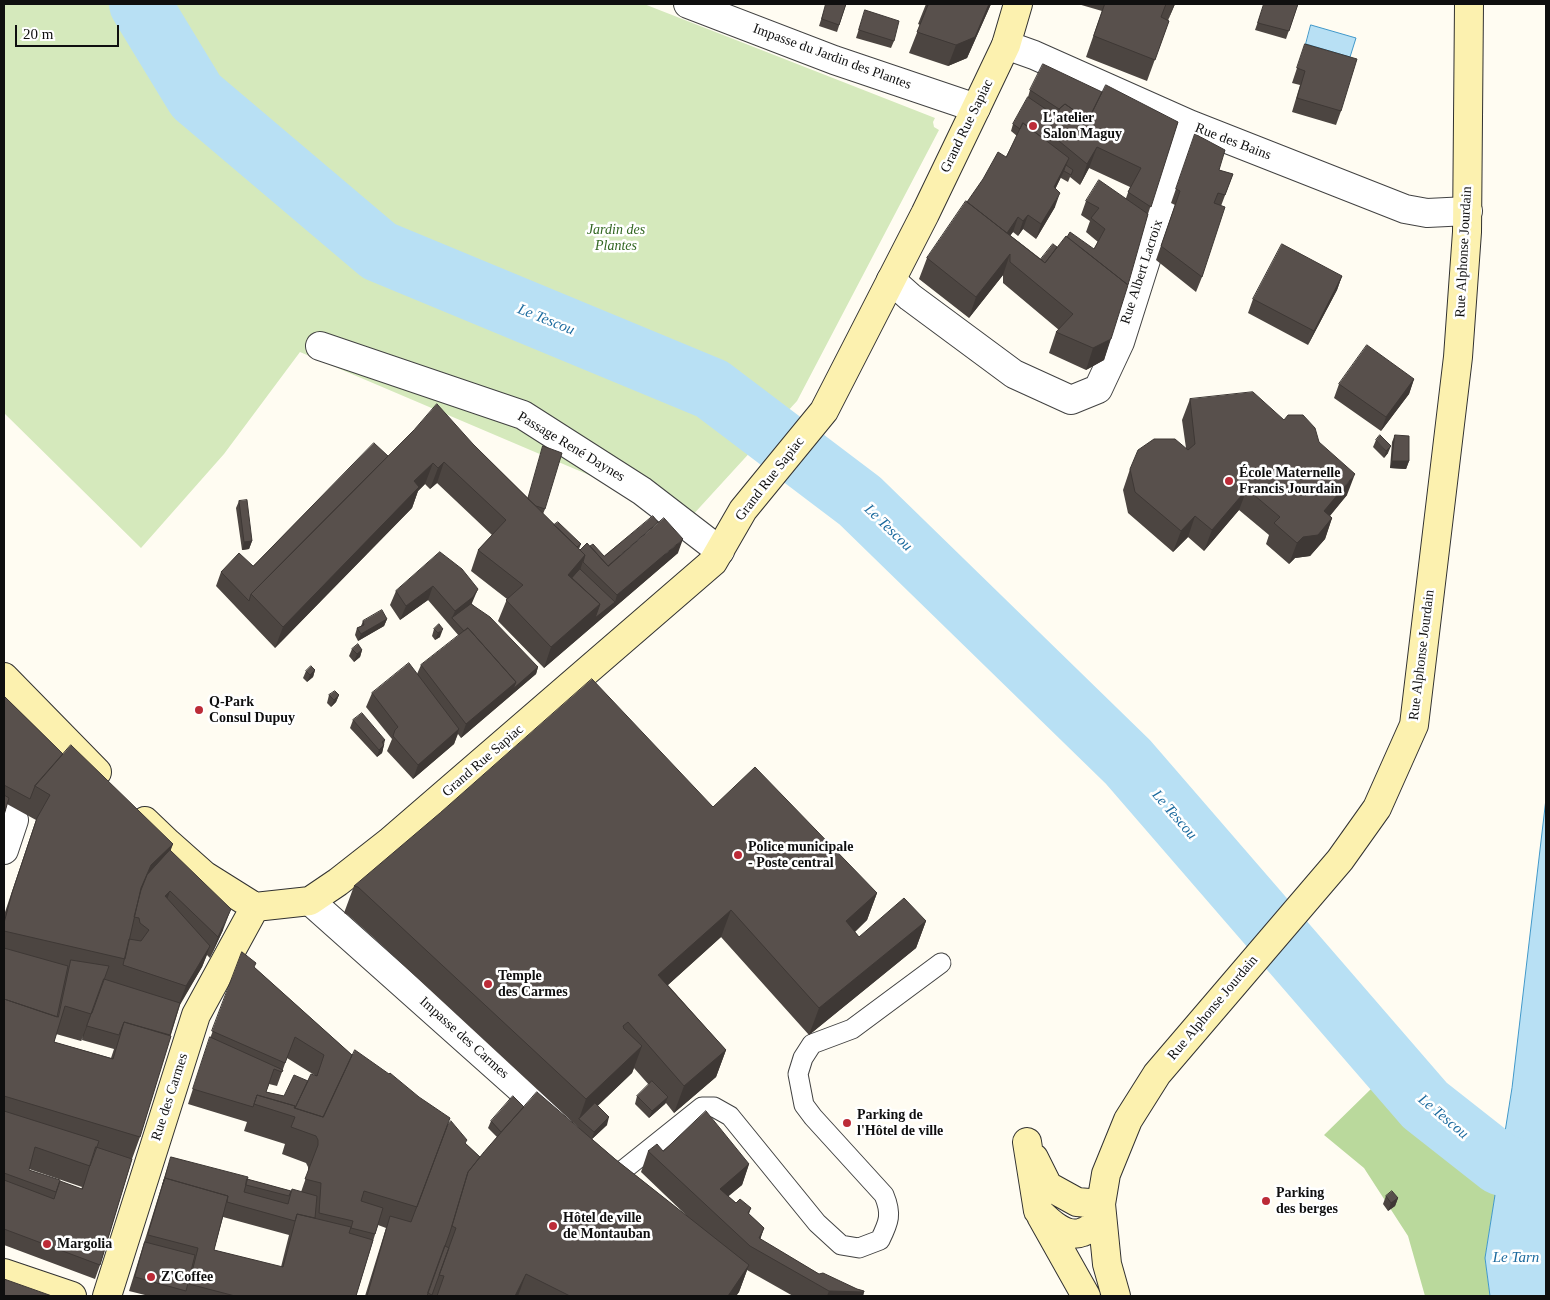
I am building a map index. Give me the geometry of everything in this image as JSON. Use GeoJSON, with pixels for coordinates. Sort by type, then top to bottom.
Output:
{"type":"FeatureCollection","features":[{"type":"Feature","properties":{"kind":"main road","name":"Grand Rue Sapiac"},"geometry":{"type":"LineString","coordinates":[[310,901],[338,882],[389,842],[713,562],[743,510],[824,411],[976,108],[1006,45],[1018,4]]}},
{"type":"Feature","properties":{"kind":"main road","name":"Rue Alphonse Jourdain"},"geometry":{"type":"LineString","coordinates":[[1116,1296],[1108,1264],[1102,1210],[1106,1174],[1128,1120],[1157,1074],[1340,860],[1377,808],[1414,724],[1458,357],[1468,211],[1469,4]]}},
{"type":"Feature","properties":{"kind":"main road"},"geometry":{"type":"LineString","coordinates":[[4,677],[168,843],[204,875],[255,907],[310,901]]}},
{"type":"Feature","properties":{"kind":"main road","name":"Rue des Carmes"},"geometry":{"type":"LineString","coordinates":[[107,1296],[196,1016],[255,907]]}},
{"type":"Feature","properties":{"kind":"main road"},"geometry":{"type":"LineString","coordinates":[[1038,1211],[1061,1230],[1074,1234],[1084,1232],[1102,1210],[1077,1202],[1048,1186],[1027,1142],[1038,1211],[1086,1296]]}},
{"type":"Feature","properties":{"kind":"main road"},"geometry":{"type":"LineString","coordinates":[[4,1273],[72,1296]]}},
{"type":"Feature","properties":{"kind":"street","name":"Impasse du Jardin des Plantes"},"geometry":{"type":"LineString","coordinates":[[688,4],[834,60],[976,108]]}},
{"type":"Feature","properties":{"kind":"street","name":"Rue des Bains"},"geometry":{"type":"LineString","coordinates":[[1006,45],[1034,55],[1189,124],[1405,208],[1426,213],[1468,211]]}},
{"type":"Feature","properties":{"kind":"street","name":"Rue Albert Lacroix"},"geometry":{"type":"LineString","coordinates":[[891,280],[910,297],[1014,374],[1071,400],[1098,389],[1120,342],[1189,124]]}},
{"type":"Feature","properties":{"kind":"street","name":"Passage René Daynes"},"geometry":{"type":"LineString","coordinates":[[320,346],[523,415],[642,491],[720,551]]}},
{"type":"Feature","properties":{"kind":"street"},"geometry":{"type":"LineString","coordinates":[[4,816],[14,820],[4,850]]}},
{"type":"Feature","properties":{"kind":"street","name":"Impasse des Carmes"},"geometry":{"type":"LineString","coordinates":[[310,901],[573,1135]]}},
{"type":"Feature","properties":{"kind":"lane"},"geometry":{"type":"LineString","coordinates":[[610,1168],[702,1107],[714,1107],[730,1116],[817,1223],[841,1245],[859,1248],[880,1240],[888,1225],[890,1209],[884,1195],[804,1105],[798,1074],[803,1058],[812,1044],[852,1029],[941,963]]}},
{"type":"Feature","properties":{"kind":"green space","name":"Jardin des Plantes"},"geometry":{"type":"Polygon","coordinates":[[[4,4],[644,4],[935,118],[933,122],[934,127],[939,130],[797,401],[690,518],[300,352],[224,454],[141,548],[4,413],[4,4]]]}},
{"type":"Feature","properties":{"kind":"green space"},"geometry":{"type":"Polygon","coordinates":[[[1372,1088],[1425,1105],[1500,1164],[1485,1258],[1490,1296],[1425,1296],[1408,1236],[1364,1168],[1324,1135],[1372,1088]]]}},
{"type":"Feature","properties":{"kind":"water"},"geometry":{"type":"Polygon","coordinates":[[[1311,25],[1356,38],[1350,57],[1306,44],[1311,25]]]}},
{"type":"Feature","properties":{"kind":"water","name":"Le Tarn"},"geometry":{"type":"Polygon","coordinates":[[[1546,799],[1546,1296],[1490,1296],[1485,1258],[1512,1088],[1546,799]]]}},
{"type":"Feature","properties":{"kind":"building"},"geometry":{"type":"Polygon","coordinates":[[[826,4],[846,4],[839,25],[822,19],[826,4]]]}},
{"type":"Feature","properties":{"kind":"building"},"geometry":{"type":"Polygon","coordinates":[[[927,4],[989,4],[975,37],[956,45],[917,32],[927,4]]]}},
{"type":"Feature","properties":{"kind":"building"},"geometry":{"type":"Polygon","coordinates":[[[1105,4],[1166,4],[1161,17],[1169,21],[1155,60],[1094,36],[1105,4]]]}},
{"type":"Feature","properties":{"kind":"building"},"geometry":{"type":"Polygon","coordinates":[[[1264,4],[1298,4],[1289,31],[1258,23],[1264,4]]]}},
{"type":"Feature","properties":{"kind":"building"},"geometry":{"type":"Polygon","coordinates":[[[865,10],[899,21],[894,41],[859,30],[865,10]]]}},
{"type":"Feature","properties":{"kind":"building"},"geometry":{"type":"Polygon","coordinates":[[[1305,44],[1357,59],[1341,111],[1297,98],[1305,71],[1297,68],[1305,44]]]}},
{"type":"Feature","properties":{"kind":"building"},"geometry":{"type":"Polygon","coordinates":[[[1043,64],[1102,92],[1088,120],[1065,104],[1059,109],[1030,90],[1043,64]]]}},
{"type":"Feature","properties":{"kind":"building"},"geometry":{"type":"Polygon","coordinates":[[[1106,85],[1178,122],[1151,207],[1128,192],[1141,168],[1097,147],[1087,164],[1048,132],[1060,108],[1065,104],[1088,120],[1106,85]]]}},
{"type":"Feature","properties":{"kind":"building"},"geometry":{"type":"Polygon","coordinates":[[[1028,97],[1056,116],[1045,140],[1023,123],[1020,129],[1013,124],[1028,97]]]}},
{"type":"Feature","properties":{"kind":"building"},"geometry":{"type":"Polygon","coordinates":[[[1023,123],[1069,158],[1054,187],[1060,193],[1041,224],[1028,215],[1023,221],[1018,217],[1007,233],[967,202],[998,152],[1006,157],[1023,123]]]}},
{"type":"Feature","properties":{"kind":"building"},"geometry":{"type":"Polygon","coordinates":[[[1195,134],[1225,150],[1219,170],[1233,174],[1225,195],[1218,193],[1214,203],[1225,207],[1202,277],[1161,246],[1180,191],[1176,189],[1195,134]]]}},
{"type":"Feature","properties":{"kind":"building"},"geometry":{"type":"Polygon","coordinates":[[[1066,165],[1073,170],[1071,175],[1064,171],[1066,165]]]}},
{"type":"Feature","properties":{"kind":"building"},"geometry":{"type":"Polygon","coordinates":[[[1099,180],[1148,214],[1128,285],[1067,237],[1070,232],[1094,249],[1105,229],[1091,218],[1099,208],[1086,201],[1099,180]]]}},
{"type":"Feature","properties":{"kind":"building"},"geometry":{"type":"Polygon","coordinates":[[[966,201],[1045,263],[1066,236],[1128,285],[1111,339],[1093,348],[1056,332],[1073,314],[1010,262],[1010,254],[976,297],[927,258],[966,201]]]}},
{"type":"Feature","properties":{"kind":"building"},"geometry":{"type":"Polygon","coordinates":[[[1053,244],[1057,247],[1045,263],[1041,259],[1053,244]]]}},
{"type":"Feature","properties":{"kind":"building"},"geometry":{"type":"Polygon","coordinates":[[[1282,244],[1342,276],[1314,331],[1253,299],[1282,244]]]}},
{"type":"Feature","properties":{"kind":"building"},"geometry":{"type":"Polygon","coordinates":[[[1367,345],[1414,379],[1386,417],[1339,384],[1367,345]]]}},
{"type":"Feature","properties":{"kind":"building","name":"École Maternelle Francis Jourdain"},"geometry":{"type":"Polygon","coordinates":[[[1253,392],[1284,420],[1288,415],[1303,415],[1315,428],[1319,442],[1355,474],[1324,511],[1332,518],[1318,535],[1303,537],[1297,543],[1274,523],[1280,517],[1247,489],[1212,530],[1195,516],[1181,531],[1135,492],[1130,469],[1138,450],[1154,439],[1175,439],[1188,450],[1195,444],[1190,399],[1253,392]]]}},
{"type":"Feature","properties":{"kind":"building"},"geometry":{"type":"Polygon","coordinates":[[[437,404],[473,444],[585,555],[568,575],[600,604],[551,647],[506,600],[523,585],[478,550],[506,520],[444,462],[438,468],[433,463],[414,481],[419,487],[283,627],[251,594],[414,430],[437,404]]]}},
{"type":"Feature","properties":{"kind":"building"},"geometry":{"type":"Polygon","coordinates":[[[1380,435],[1391,446],[1386,451],[1376,440],[1380,435]]]}},
{"type":"Feature","properties":{"kind":"building"},"geometry":{"type":"Polygon","coordinates":[[[1395,435],[1409,436],[1409,461],[1392,461],[1395,435]]]}},
{"type":"Feature","properties":{"kind":"building"},"geometry":{"type":"Polygon","coordinates":[[[374,443],[388,456],[251,594],[249,601],[221,572],[239,553],[253,566],[374,443]]]}},
{"type":"Feature","properties":{"kind":"building"},"geometry":{"type":"Polygon","coordinates":[[[543,446],[562,453],[545,509],[536,506],[528,499],[543,446]]]}},
{"type":"Feature","properties":{"kind":"building"},"geometry":{"type":"Polygon","coordinates":[[[247,500],[252,541],[244,542],[239,501],[247,500]]]}},
{"type":"Feature","properties":{"kind":"building"},"geometry":{"type":"Polygon","coordinates":[[[653,516],[658,522],[608,566],[590,546],[593,544],[604,556],[653,516]]]}},
{"type":"Feature","properties":{"kind":"building"},"geometry":{"type":"Polygon","coordinates":[[[664,518],[683,539],[617,595],[583,562],[585,555],[580,550],[587,543],[608,566],[664,518]]]}},
{"type":"Feature","properties":{"kind":"building"},"geometry":{"type":"Polygon","coordinates":[[[558,522],[581,544],[577,547],[554,525],[558,522]]]}},
{"type":"Feature","properties":{"kind":"building"},"geometry":{"type":"Polygon","coordinates":[[[440,552],[462,569],[478,589],[473,597],[455,611],[433,586],[406,606],[396,591],[440,552]]]}},
{"type":"Feature","properties":{"kind":"building"},"geometry":{"type":"Polygon","coordinates":[[[580,569],[615,602],[595,618],[600,604],[572,578],[580,569]]]}},
{"type":"Feature","properties":{"kind":"building"},"geometry":{"type":"Polygon","coordinates":[[[471,604],[490,617],[538,667],[513,689],[516,682],[468,628],[464,631],[452,618],[471,604]]]}},
{"type":"Feature","properties":{"kind":"building"},"geometry":{"type":"Polygon","coordinates":[[[382,610],[387,619],[361,634],[357,628],[364,625],[363,621],[382,610]]]}},
{"type":"Feature","properties":{"kind":"building"},"geometry":{"type":"Polygon","coordinates":[[[439,624],[443,629],[438,633],[434,629],[439,624]]]}},
{"type":"Feature","properties":{"kind":"building"},"geometry":{"type":"Polygon","coordinates":[[[468,628],[516,682],[466,724],[421,665],[468,628]]]}},
{"type":"Feature","properties":{"kind":"building"},"geometry":{"type":"Polygon","coordinates":[[[358,644],[362,650],[357,654],[352,649],[358,644]]]}},
{"type":"Feature","properties":{"kind":"building"},"geometry":{"type":"Polygon","coordinates":[[[409,663],[459,729],[418,765],[393,736],[398,727],[372,693],[409,663]]]}},
{"type":"Feature","properties":{"kind":"building"},"geometry":{"type":"Polygon","coordinates":[[[311,666],[315,670],[310,675],[306,671],[311,666]]]}},
{"type":"Feature","properties":{"kind":"building"},"geometry":{"type":"Polygon","coordinates":[[[592,679],[713,807],[755,767],[877,893],[846,921],[859,937],[904,898],[926,921],[819,1008],[731,910],[658,975],[726,1050],[684,1086],[628,1022],[623,1026],[624,1029],[642,1046],[586,1099],[358,887],[354,886],[592,679]]]}},
{"type":"Feature","properties":{"kind":"building"},"geometry":{"type":"Polygon","coordinates":[[[335,691],[339,695],[334,700],[329,695],[335,691]]]}},
{"type":"Feature","properties":{"kind":"building"},"geometry":{"type":"Polygon","coordinates":[[[4,696],[63,754],[35,786],[30,799],[4,785],[4,696]]]}},
{"type":"Feature","properties":{"kind":"building"},"geometry":{"type":"Polygon","coordinates":[[[362,713],[385,740],[382,742],[384,745],[379,750],[353,720],[362,713]]]}},
{"type":"Feature","properties":{"kind":"building"},"geometry":{"type":"Polygon","coordinates":[[[71,745],[173,844],[151,865],[141,888],[125,959],[4,931],[4,923],[12,893],[37,818],[50,795],[35,786],[71,745]]]}},
{"type":"Feature","properties":{"kind":"building"},"geometry":{"type":"Polygon","coordinates":[[[4,795],[9,798],[4,815],[4,795]]]}},
{"type":"Feature","properties":{"kind":"building"},"geometry":{"type":"Polygon","coordinates":[[[170,850],[231,909],[218,937],[170,891],[165,896],[210,946],[186,986],[123,965],[129,939],[141,941],[149,930],[140,923],[139,918],[134,917],[147,875],[170,850]]]}},
{"type":"Feature","properties":{"kind":"building"},"geometry":{"type":"Polygon","coordinates":[[[4,948],[68,966],[57,1017],[4,999],[4,948]]]}},
{"type":"Feature","properties":{"kind":"building"},"geometry":{"type":"Polygon","coordinates":[[[242,952],[256,963],[254,967],[352,1055],[323,1117],[295,1108],[311,1074],[317,1076],[324,1055],[295,1037],[285,1063],[212,1031],[242,952]]]}},
{"type":"Feature","properties":{"kind":"building"},"geometry":{"type":"Polygon","coordinates":[[[71,960],[109,966],[92,1013],[65,1006],[54,1042],[113,1059],[124,1022],[171,1036],[140,1137],[4,1096],[4,999],[58,1017],[71,960]]]}},
{"type":"Feature","properties":{"kind":"building"},"geometry":{"type":"Polygon","coordinates":[[[104,979],[180,1003],[170,1035],[124,1022],[119,1035],[87,1026],[104,979]]]}},
{"type":"Feature","properties":{"kind":"building"},"geometry":{"type":"Polygon","coordinates":[[[210,1037],[283,1070],[282,1072],[274,1069],[266,1092],[284,1096],[294,1075],[308,1081],[295,1108],[295,1106],[257,1095],[253,1107],[193,1089],[210,1037]]]}},
{"type":"Feature","properties":{"kind":"building"},"geometry":{"type":"Polygon","coordinates":[[[355,1050],[390,1073],[419,1097],[450,1118],[417,1207],[364,1191],[361,1201],[383,1208],[375,1234],[351,1228],[353,1221],[319,1213],[321,1183],[305,1179],[318,1145],[316,1136],[291,1127],[295,1117],[254,1104],[257,1095],[295,1106],[294,1108],[323,1117],[355,1050]]]}},
{"type":"Feature","properties":{"kind":"building"},"geometry":{"type":"Polygon","coordinates":[[[652,1081],[668,1097],[652,1111],[637,1096],[652,1081]]]}},
{"type":"Feature","properties":{"kind":"building","name":"Hôtel de ville de Montauban"},"geometry":{"type":"Polygon","coordinates":[[[537,1092],[615,1159],[749,1265],[728,1296],[570,1296],[526,1274],[515,1296],[437,1296],[444,1276],[439,1275],[456,1228],[452,1226],[468,1172],[537,1092]]]}},
{"type":"Feature","properties":{"kind":"building"},"geometry":{"type":"Polygon","coordinates":[[[513,1096],[524,1107],[501,1132],[491,1121],[513,1096]]]}},
{"type":"Feature","properties":{"kind":"building"},"geometry":{"type":"Polygon","coordinates":[[[595,1103],[609,1117],[594,1132],[579,1119],[595,1103]]]}},
{"type":"Feature","properties":{"kind":"building"},"geometry":{"type":"Polygon","coordinates":[[[4,1111],[99,1141],[90,1166],[35,1147],[29,1170],[60,1180],[56,1192],[4,1173],[4,1111]]]}},
{"type":"Feature","properties":{"kind":"building"},"geometry":{"type":"Polygon","coordinates":[[[706,1111],[749,1164],[720,1189],[736,1203],[740,1199],[751,1208],[748,1213],[764,1228],[759,1238],[819,1274],[823,1273],[864,1292],[829,1291],[750,1246],[648,1151],[657,1144],[663,1151],[706,1111]]]}},
{"type":"Feature","properties":{"kind":"building"},"geometry":{"type":"Polygon","coordinates":[[[451,1121],[467,1140],[465,1143],[480,1157],[468,1172],[450,1232],[427,1296],[367,1296],[390,1216],[411,1222],[448,1124],[451,1121]]]}},
{"type":"Feature","properties":{"kind":"building"},"geometry":{"type":"Polygon","coordinates":[[[96,1147],[132,1159],[100,1265],[4,1229],[4,1180],[54,1199],[60,1181],[82,1189],[96,1147]]]}},
{"type":"Feature","properties":{"kind":"building"},"geometry":{"type":"Polygon","coordinates":[[[171,1157],[248,1177],[244,1192],[288,1204],[292,1189],[317,1196],[315,1218],[297,1214],[295,1221],[227,1202],[228,1196],[165,1178],[163,1184],[171,1157]]]}},
{"type":"Feature","properties":{"kind":"building"},"geometry":{"type":"Polygon","coordinates":[[[165,1178],[228,1196],[214,1250],[283,1267],[297,1214],[351,1227],[349,1233],[373,1240],[356,1296],[235,1296],[189,1284],[198,1248],[148,1235],[165,1178]]]}},
{"type":"Feature","properties":{"kind":"building"},"geometry":{"type":"Polygon","coordinates":[[[247,1179],[291,1191],[289,1196],[246,1185],[247,1179]]]}},
{"type":"Feature","properties":{"kind":"building"},"geometry":{"type":"Polygon","coordinates":[[[1392,1191],[1398,1198],[1391,1203],[1386,1196],[1392,1191]]]}},
{"type":"Feature","properties":{"kind":"building"},"geometry":{"type":"Polygon","coordinates":[[[145,1242],[195,1255],[186,1291],[135,1277],[145,1242]]]}},
{"type":"Feature","properties":{"kind":"building"},"geometry":{"type":"Polygon","coordinates":[[[445,1246],[449,1248],[432,1295],[428,1293],[445,1246]]]}},
{"type":"Feature","properties":{"kind":"building"},"geometry":{"type":"Polygon","coordinates":[[[4,1279],[52,1296],[4,1296],[4,1279]]]}},
{"type":"Feature","properties":{"kind":"waterway","name":"Le Tescou"},"geometry":{"type":"LineString","coordinates":[[140,4],[196,96],[379,251],[712,389],[860,501],[1128,762],[1425,1105],[1500,1164],[1546,1179]]}},
{"type":"Feature","properties":{"kind":"place","name":"L'atelier Salon Maguy"},"geometry":{"type":"Point","coordinates":[1033,126]}},
{"type":"Feature","properties":{"kind":"place","name":"École Maternelle Francis Jourdain"},"geometry":{"type":"Point","coordinates":[1229,481]}},
{"type":"Feature","properties":{"kind":"place","name":"Q-Park Consul Dupuy"},"geometry":{"type":"Point","coordinates":[199,710]}},
{"type":"Feature","properties":{"kind":"place","name":"Police municipale - Poste central"},"geometry":{"type":"Point","coordinates":[738,855]}},
{"type":"Feature","properties":{"kind":"place","name":"Temple des Carmes"},"geometry":{"type":"Point","coordinates":[488,984]}},
{"type":"Feature","properties":{"kind":"place","name":"Parking de l'Hôtel de ville"},"geometry":{"type":"Point","coordinates":[847,1123]}},
{"type":"Feature","properties":{"kind":"place","name":"Parking des berges"},"geometry":{"type":"Point","coordinates":[1266,1201]}},
{"type":"Feature","properties":{"kind":"place","name":"Hôtel de ville de Montauban"},"geometry":{"type":"Point","coordinates":[553,1226]}},
{"type":"Feature","properties":{"kind":"place","name":"Margolia"},"geometry":{"type":"Point","coordinates":[47,1244]}},
{"type":"Feature","properties":{"kind":"place","name":"Z'Coffee"},"geometry":{"type":"Point","coordinates":[151,1277]}}]}
